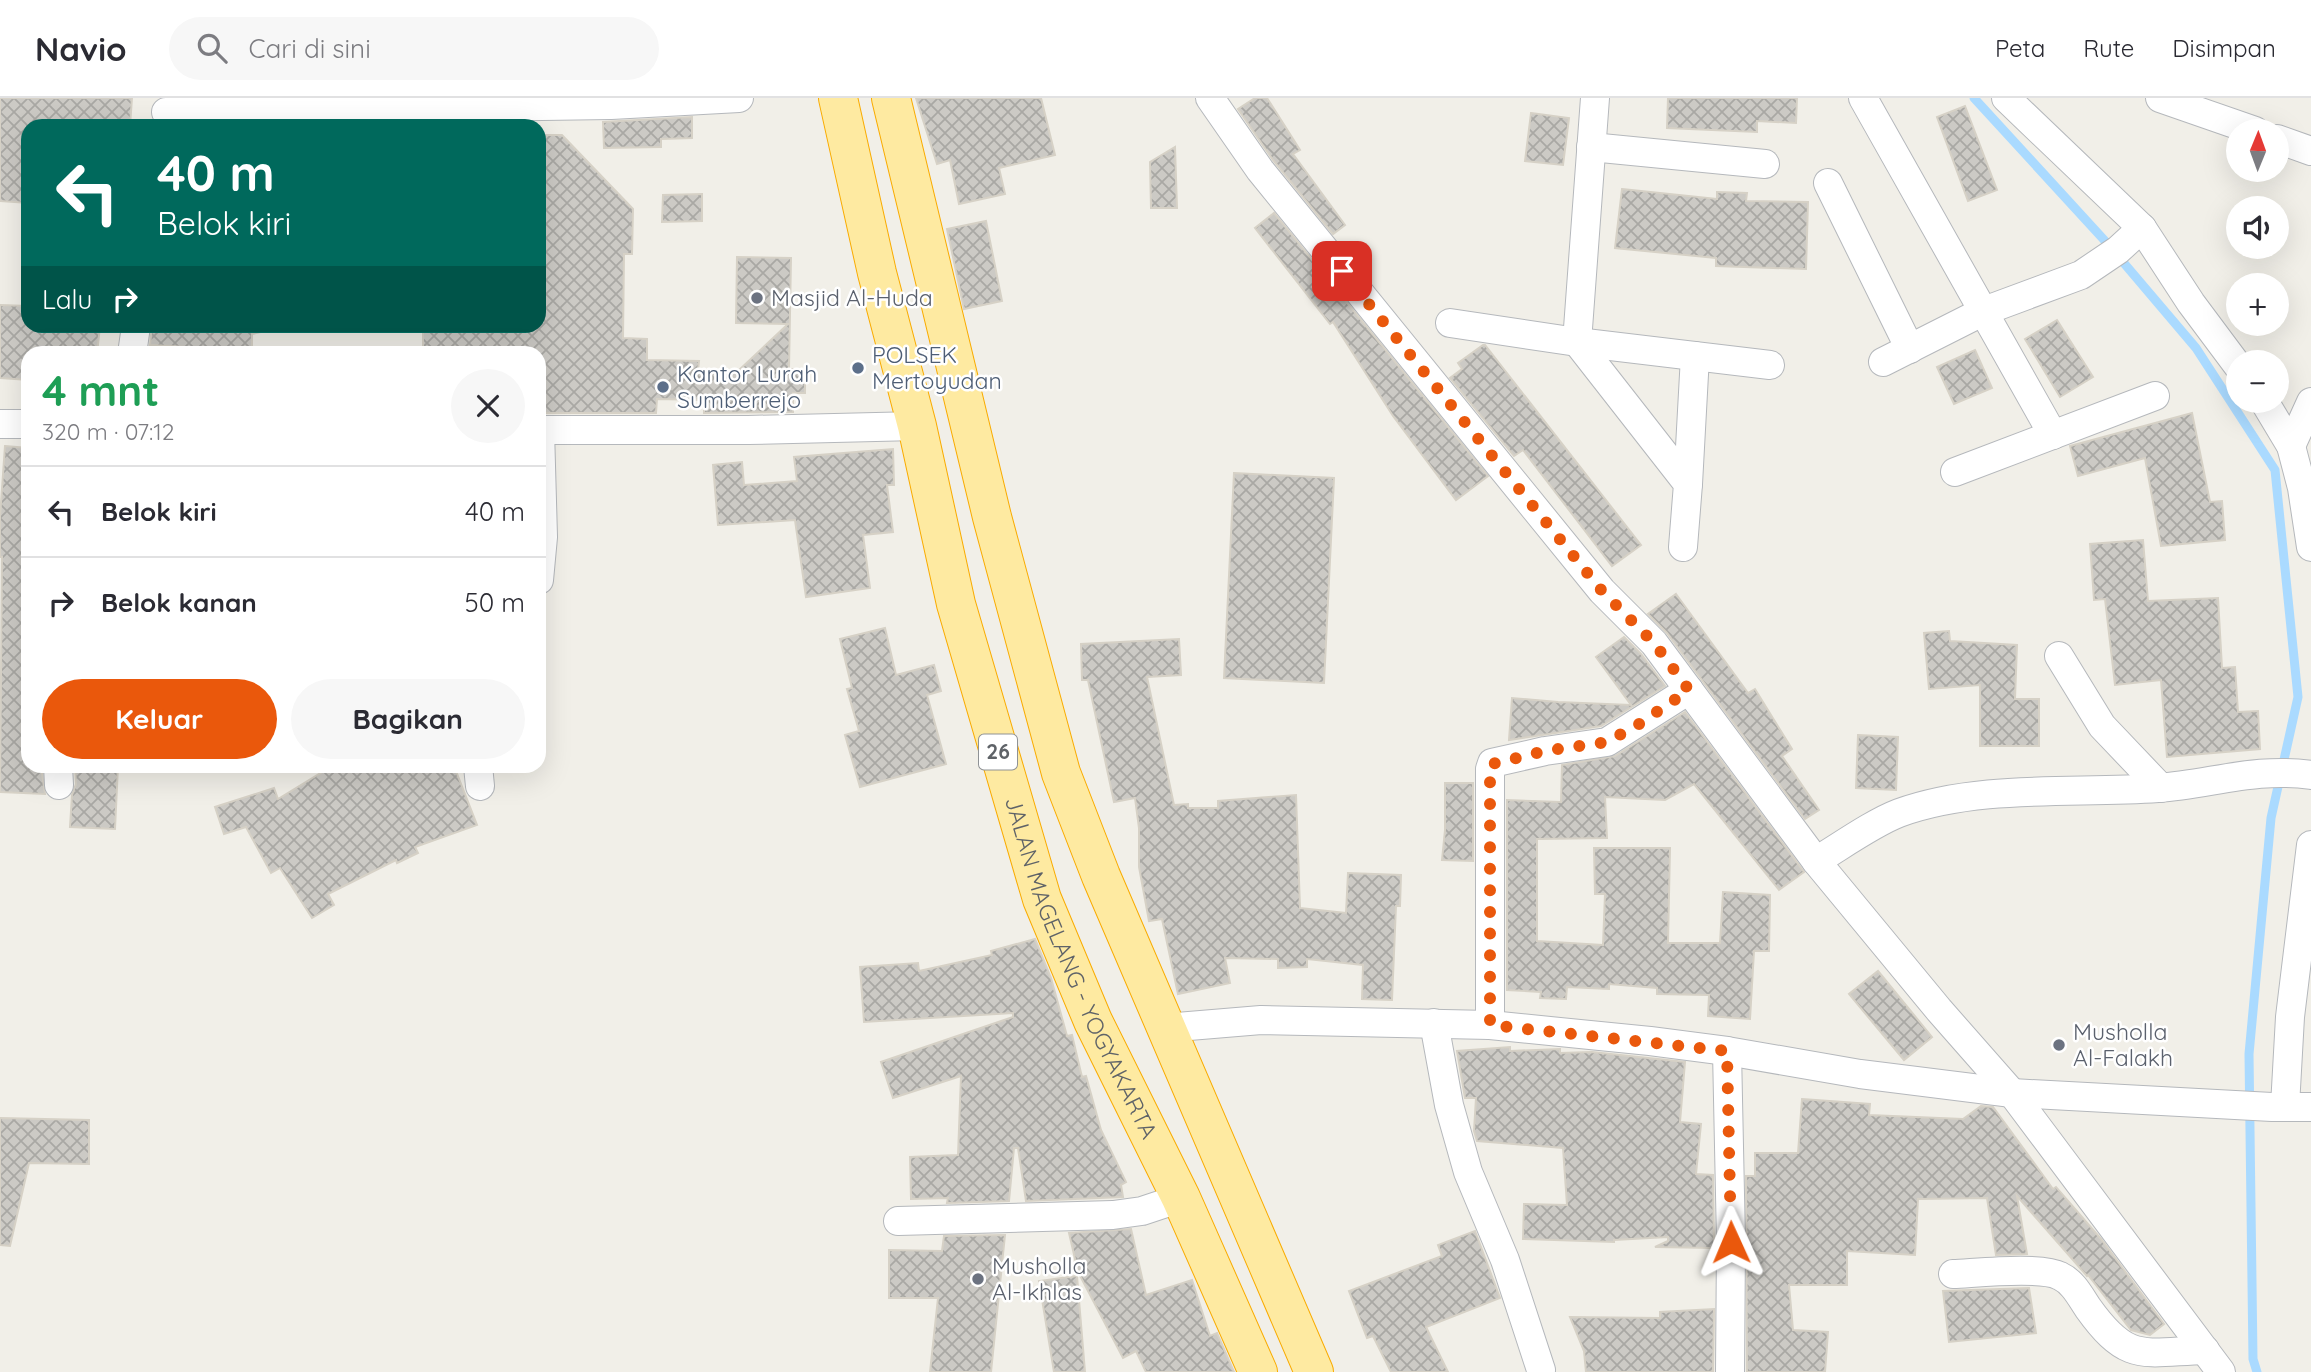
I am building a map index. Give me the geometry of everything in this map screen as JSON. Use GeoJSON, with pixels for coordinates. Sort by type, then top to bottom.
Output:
{"type":"FeatureCollection","features":[{"type":"Feature","properties":{"kind":"highway","name":"JALAN MAGELANG - YOGYAKARTA"},"geometry":{"type":"LineString","coordinates":[[838,98],[877,273],[917,426],[956,604],[1042,899],[1093,1021],[1181,1198],[1258,1372]]}},
{"type":"Feature","properties":{"kind":"highway","name":"26"},"geometry":{"type":"LineString","coordinates":[[891,98],[992,517],[1061,773],[1165,1028],[1314,1372]]}},
{"type":"Feature","properties":{"kind":"highway"},"geometry":{"type":"LineString","coordinates":[[877,273],[932,271]]}},
{"type":"Feature","properties":{"kind":"street"},"geometry":{"type":"LineString","coordinates":[[167,112],[611,105],[739,98]]}},
{"type":"Feature","properties":{"kind":"street"},"geometry":{"type":"LineString","coordinates":[[1210,98],[1260,170],[1602,591],[1654,643],[1816,861],[1939,1010],[2012,1093],[2213,1361]]}},
{"type":"Feature","properties":{"kind":"street"},"geometry":{"type":"LineString","coordinates":[[1595,98],[1577,342],[1688,484]]}},
{"type":"Feature","properties":{"kind":"street"},"geometry":{"type":"LineString","coordinates":[[1863,98],[2053,435]]}},
{"type":"Feature","properties":{"kind":"street"},"geometry":{"type":"LineString","coordinates":[[2006,98],[2142,228],[2191,303],[2226,350]]}},
{"type":"Feature","properties":{"kind":"street"},"geometry":{"type":"LineString","coordinates":[[2160,98],[2226,121]]}},
{"type":"Feature","properties":{"kind":"street"},"geometry":{"type":"LineString","coordinates":[[2289,143],[2311,151]]}},
{"type":"Feature","properties":{"kind":"street"},"geometry":{"type":"LineString","coordinates":[[1591,147],[1765,164]]}},
{"type":"Feature","properties":{"kind":"street"},"geometry":{"type":"LineString","coordinates":[[1828,183],[1910,349]]}},
{"type":"Feature","properties":{"kind":"street"},"geometry":{"type":"LineString","coordinates":[[1883,362],[1984,311],[2081,275],[2118,250],[2142,228]]}},
{"type":"Feature","properties":{"kind":"street"},"geometry":{"type":"LineString","coordinates":[[1450,323],[1577,342],[1770,365]]}},
{"type":"Feature","properties":{"kind":"street"},"geometry":{"type":"LineString","coordinates":[[1683,547],[1695,356]]}},
{"type":"Feature","properties":{"kind":"street"},"geometry":{"type":"LineString","coordinates":[[1955,472],[2155,396]]}},
{"type":"Feature","properties":{"kind":"street"},"geometry":{"type":"LineString","coordinates":[[2291,446],[2311,402]]}},
{"type":"Feature","properties":{"kind":"street"},"geometry":{"type":"LineString","coordinates":[[2271,413],[2291,446],[2302,488],[2311,547]]}},
{"type":"Feature","properties":{"kind":"street"},"geometry":{"type":"LineString","coordinates":[[0,424],[21,425]]}},
{"type":"Feature","properties":{"kind":"street"},"geometry":{"type":"LineString","coordinates":[[546,430],[748,430],[917,426]]}},
{"type":"Feature","properties":{"kind":"street"},"geometry":{"type":"LineString","coordinates":[[2059,656],[2102,726],[2161,788]]}},
{"type":"Feature","properties":{"kind":"street"},"geometry":{"type":"LineString","coordinates":[[1490,1025],[1492,764],[1545,751],[1607,742],[1689,690]]}},
{"type":"Feature","properties":{"kind":"street"},"geometry":{"type":"LineString","coordinates":[[1816,861],[1896,814],[1933,803],[1981,796],[2161,788],[2258,772],[2304,774]]}},
{"type":"Feature","properties":{"kind":"street"},"geometry":{"type":"LineString","coordinates":[[1165,1028],[1261,1020],[1490,1025],[1727,1051],[1860,1074],[2012,1093],[2289,1107],[2290,1017],[2311,845]]}},
{"type":"Feature","properties":{"kind":"street"},"geometry":{"type":"LineString","coordinates":[[1434,1023],[1449,1105],[1468,1172],[1505,1260],[1541,1370]]}},
{"type":"Feature","properties":{"kind":"street"},"geometry":{"type":"LineString","coordinates":[[1727,1051],[1730,1372]]}},
{"type":"Feature","properties":{"kind":"street"},"geometry":{"type":"LineString","coordinates":[[898,1221],[1113,1215],[1142,1211],[1181,1198]]}},
{"type":"Feature","properties":{"kind":"street"},"geometry":{"type":"LineString","coordinates":[[1953,1274],[2013,1272],[2059,1275],[2070,1282],[2103,1328],[2127,1348],[2213,1361]]}},
{"type":"Feature","properties":{"kind":"building"},"geometry":{"type":"Polygon","coordinates":[[[0,98],[132,98],[130,119],[21,119],[21,202],[0,201],[0,98]]]}},
{"type":"Feature","properties":{"kind":"building"},"geometry":{"type":"Polygon","coordinates":[[[916,98],[1041,98],[1055,155],[999,168],[1005,194],[959,204],[950,160],[937,164],[916,98]]]}},
{"type":"Feature","properties":{"kind":"building"},"geometry":{"type":"Polygon","coordinates":[[[1255,98],[1267,98],[1300,150],[1293,154],[1345,225],[1333,234],[1273,160],[1238,109],[1255,98]]]}},
{"type":"Feature","properties":{"kind":"building"},"geometry":{"type":"Polygon","coordinates":[[[1668,98],[1797,98],[1796,123],[1757,121],[1757,132],[1667,128],[1668,98]]]}},
{"type":"Feature","properties":{"kind":"building"},"geometry":{"type":"Polygon","coordinates":[[[1965,106],[1997,190],[1968,201],[1937,117],[1965,106]]]}},
{"type":"Feature","properties":{"kind":"building"},"geometry":{"type":"Polygon","coordinates":[[[1531,113],[1569,118],[1563,165],[1525,161],[1531,113]]]}},
{"type":"Feature","properties":{"kind":"building"},"geometry":{"type":"Polygon","coordinates":[[[692,117],[692,138],[661,139],[661,147],[604,148],[603,122],[692,117]]]}},
{"type":"Feature","properties":{"kind":"building"},"geometry":{"type":"Polygon","coordinates":[[[546,135],[562,135],[633,209],[632,254],[624,254],[623,338],[647,339],[647,360],[699,361],[698,371],[737,372],[788,324],[736,323],[737,257],[791,258],[789,369],[805,369],[805,393],[793,393],[793,412],[704,413],[704,400],[657,399],[656,413],[546,413],[546,346],[423,346],[423,333],[546,333],[546,135]]]}},
{"type":"Feature","properties":{"kind":"building"},"geometry":{"type":"Polygon","coordinates":[[[1175,147],[1177,208],[1151,208],[1150,162],[1175,147]]]}},
{"type":"Feature","properties":{"kind":"building"},"geometry":{"type":"Polygon","coordinates":[[[1622,189],[1717,199],[1717,192],[1747,193],[1746,201],[1808,202],[1806,269],[1716,266],[1716,258],[1615,248],[1622,189]]]}},
{"type":"Feature","properties":{"kind":"building"},"geometry":{"type":"Polygon","coordinates":[[[702,194],[702,221],[662,222],[663,195],[702,194]]]}},
{"type":"Feature","properties":{"kind":"building"},"geometry":{"type":"Polygon","coordinates":[[[1274,213],[1488,476],[1456,500],[1393,416],[1333,322],[1330,324],[1255,228],[1274,213]]]}},
{"type":"Feature","properties":{"kind":"building"},"geometry":{"type":"Polygon","coordinates":[[[986,221],[1002,301],[964,309],[947,229],[986,221]]]}},
{"type":"Feature","properties":{"kind":"building"},"geometry":{"type":"Polygon","coordinates":[[[0,305],[21,306],[21,333],[99,333],[98,346],[21,346],[21,380],[0,378],[0,305]]]}},
{"type":"Feature","properties":{"kind":"building"},"geometry":{"type":"Polygon","coordinates":[[[2057,320],[2093,377],[2060,397],[2025,339],[2057,320]]]}},
{"type":"Feature","properties":{"kind":"building"},"geometry":{"type":"Polygon","coordinates":[[[151,333],[256,333],[252,334],[252,346],[150,345],[151,333]]]}},
{"type":"Feature","properties":{"kind":"building"},"geometry":{"type":"Polygon","coordinates":[[[1483,345],[1641,545],[1612,566],[1523,450],[1514,456],[1450,378],[1462,369],[1458,363],[1483,345]]]}},
{"type":"Feature","properties":{"kind":"building"},"geometry":{"type":"Polygon","coordinates":[[[1975,350],[1992,388],[1954,404],[1937,367],[1975,350]]]}},
{"type":"Feature","properties":{"kind":"building"},"geometry":{"type":"Polygon","coordinates":[[[2192,413],[2210,502],[2222,501],[2225,540],[2161,546],[2145,458],[2078,476],[2070,446],[2192,413]]]}},
{"type":"Feature","properties":{"kind":"building"},"geometry":{"type":"Polygon","coordinates":[[[5,446],[21,447],[21,773],[42,773],[45,794],[0,792],[0,517],[5,446]]]}},
{"type":"Feature","properties":{"kind":"building"},"geometry":{"type":"Polygon","coordinates":[[[893,449],[894,485],[887,485],[893,532],[863,535],[870,588],[806,597],[795,520],[718,525],[713,465],[742,462],[744,485],[797,481],[794,457],[893,449]]]}},
{"type":"Feature","properties":{"kind":"building"},"geometry":{"type":"Polygon","coordinates":[[[1234,473],[1334,478],[1324,683],[1224,678],[1234,473]]]}},
{"type":"Feature","properties":{"kind":"building"},"geometry":{"type":"Polygon","coordinates":[[[2143,540],[2148,601],[2218,598],[2222,668],[2235,667],[2238,712],[2258,711],[2260,749],[2167,757],[2161,680],[2115,685],[2105,599],[2094,600],[2090,544],[2143,540]]]}},
{"type":"Feature","properties":{"kind":"building"},"geometry":{"type":"Polygon","coordinates":[[[1676,594],[1748,693],[1755,689],[1792,749],[1782,756],[1819,810],[1805,819],[1667,633],[1648,614],[1676,594]]]}},
{"type":"Feature","properties":{"kind":"building"},"geometry":{"type":"Polygon","coordinates":[[[885,628],[896,675],[934,665],[941,691],[927,695],[946,764],[860,787],[845,735],[859,731],[847,689],[852,688],[840,639],[885,628]]]}},
{"type":"Feature","properties":{"kind":"building"},"geometry":{"type":"Polygon","coordinates":[[[1949,631],[1950,641],[2017,645],[2015,699],[2039,699],[2039,746],[1980,746],[1980,685],[1929,689],[1924,633],[1949,631]]]}},
{"type":"Feature","properties":{"kind":"building"},"geometry":{"type":"Polygon","coordinates":[[[1624,637],[1641,654],[1665,686],[1601,726],[1509,740],[1512,698],[1631,705],[1596,657],[1624,637]]]}},
{"type":"Feature","properties":{"kind":"building"},"geometry":{"type":"Polygon","coordinates":[[[1179,639],[1181,675],[1147,677],[1174,805],[1218,808],[1218,801],[1296,795],[1300,908],[1346,913],[1348,873],[1401,875],[1400,906],[1396,906],[1392,1000],[1362,999],[1363,965],[1307,959],[1307,967],[1278,968],[1278,959],[1225,958],[1230,983],[1178,994],[1162,919],[1149,921],[1139,867],[1139,828],[1135,798],[1114,802],[1088,680],[1082,680],[1081,644],[1179,639]]]}},
{"type":"Feature","properties":{"kind":"building"},"geometry":{"type":"Polygon","coordinates":[[[1685,712],[1804,872],[1779,890],[1694,784],[1665,800],[1605,797],[1607,838],[1537,839],[1537,941],[1603,945],[1605,894],[1595,894],[1594,848],[1670,848],[1668,943],[1720,943],[1723,892],[1770,895],[1769,951],[1754,951],[1750,1019],[1708,1016],[1709,995],[1657,994],[1657,988],[1609,984],[1609,989],[1567,987],[1566,999],[1540,998],[1541,992],[1507,990],[1507,800],[1561,802],[1562,765],[1615,756],[1685,712]]]}},
{"type":"Feature","properties":{"kind":"building"},"geometry":{"type":"Polygon","coordinates":[[[1858,735],[1898,737],[1896,790],[1856,788],[1858,735]]]}},
{"type":"Feature","properties":{"kind":"building"},"geometry":{"type":"Polygon","coordinates":[[[75,773],[118,773],[115,829],[70,827],[72,795],[76,784],[75,773]]]}},
{"type":"Feature","properties":{"kind":"building"},"geometry":{"type":"Polygon","coordinates":[[[321,773],[457,773],[477,825],[415,847],[418,853],[397,863],[396,860],[328,894],[334,905],[312,918],[280,868],[271,873],[246,827],[224,834],[215,807],[274,788],[278,799],[321,773]]]}},
{"type":"Feature","properties":{"kind":"building"},"geometry":{"type":"Polygon","coordinates":[[[1445,783],[1473,783],[1473,861],[1442,860],[1445,783]]]}},
{"type":"Feature","properties":{"kind":"building"},"geometry":{"type":"Polygon","coordinates":[[[1035,939],[1051,978],[1067,1036],[1072,1035],[1082,1077],[1086,1076],[1101,1130],[1126,1182],[1121,1185],[1123,1197],[1026,1201],[1018,1148],[1014,1148],[1009,1201],[947,1203],[948,1198],[911,1199],[910,1157],[958,1155],[961,1076],[893,1098],[881,1062],[1013,1017],[1013,1013],[864,1022],[860,967],[918,963],[919,971],[992,955],[991,951],[1035,939]]]}},
{"type":"Feature","properties":{"kind":"building"},"geometry":{"type":"Polygon","coordinates":[[[1878,971],[1932,1037],[1904,1060],[1849,994],[1878,971]]]}},
{"type":"Feature","properties":{"kind":"building"},"geometry":{"type":"Polygon","coordinates":[[[1510,1047],[1510,1051],[1560,1049],[1560,1053],[1592,1052],[1685,1062],[1680,1122],[1701,1124],[1696,1174],[1713,1175],[1714,1248],[1655,1247],[1668,1241],[1668,1237],[1614,1242],[1523,1239],[1524,1204],[1567,1205],[1563,1148],[1477,1141],[1474,1131],[1476,1098],[1465,1098],[1457,1051],[1510,1047]]]}},
{"type":"Feature","properties":{"kind":"building"},"geometry":{"type":"Polygon","coordinates":[[[1802,1099],[1870,1104],[1869,1115],[1963,1119],[1981,1106],[1993,1107],[2053,1189],[2056,1187],[2101,1239],[2164,1324],[2150,1335],[2131,1330],[2088,1275],[2017,1196],[2027,1254],[1996,1255],[1987,1198],[1918,1199],[1915,1255],[1847,1251],[1847,1285],[1789,1285],[1793,1330],[1828,1332],[1825,1372],[1747,1372],[1746,1176],[1755,1176],[1755,1153],[1798,1153],[1802,1099]]]}},
{"type":"Feature","properties":{"kind":"building"},"geometry":{"type":"Polygon","coordinates":[[[0,1118],[89,1120],[89,1164],[29,1163],[10,1246],[0,1245],[0,1118]]]}},
{"type":"Feature","properties":{"kind":"building"},"geometry":{"type":"Polygon","coordinates":[[[1131,1229],[1146,1295],[1192,1280],[1210,1336],[1217,1333],[1234,1372],[1146,1372],[1136,1351],[1123,1358],[1078,1272],[1069,1233],[1131,1229]]]}},
{"type":"Feature","properties":{"kind":"building"},"geometry":{"type":"Polygon","coordinates":[[[1475,1231],[1500,1298],[1426,1327],[1448,1372],[1391,1372],[1373,1336],[1367,1338],[1349,1291],[1442,1256],[1438,1245],[1475,1231]]]}},
{"type":"Feature","properties":{"kind":"building"},"geometry":{"type":"Polygon","coordinates":[[[1005,1235],[991,1372],[930,1372],[938,1298],[889,1298],[889,1250],[942,1251],[944,1236],[1005,1235]]]}},
{"type":"Feature","properties":{"kind":"building"},"geometry":{"type":"Polygon","coordinates":[[[1077,1276],[1085,1372],[1054,1372],[1039,1281],[1077,1276]]]}},
{"type":"Feature","properties":{"kind":"building"},"geometry":{"type":"Polygon","coordinates":[[[2029,1288],[2036,1333],[1949,1342],[1943,1291],[2029,1288]]]}},
{"type":"Feature","properties":{"kind":"building"},"geometry":{"type":"Polygon","coordinates":[[[1714,1309],[1713,1372],[1586,1372],[1584,1351],[1570,1317],[1660,1318],[1660,1312],[1714,1309]]]}},
{"type":"Feature","properties":{"kind":"waterway"},"geometry":{"type":"LineString","coordinates":[[1974,98],[2106,242],[2196,348],[2275,470],[2298,697],[2271,818],[2249,1054],[2253,1359],[2257,1372]]}},
{"type":"Feature","properties":{"kind":"place","name":"Masjid Al-Huda"},"geometry":{"type":"Point","coordinates":[757,298]}},
{"type":"Feature","properties":{"kind":"place","name":"POLSEK Mertoyudan"},"geometry":{"type":"Point","coordinates":[858,368]}},
{"type":"Feature","properties":{"kind":"place","name":"Kantor Lurah Sumberrejo"},"geometry":{"type":"Point","coordinates":[663,387]}},
{"type":"Feature","properties":{"kind":"place","name":"Musholla Al-Falakh"},"geometry":{"type":"Point","coordinates":[2059,1045]}},
{"type":"Feature","properties":{"kind":"place","name":"Musholla Al-Ikhlas"},"geometry":{"type":"Point","coordinates":[978,1279]}},
{"type":"Feature","properties":{"kind":"route"},"geometry":{"type":"LineString","coordinates":[[1342,271],[1602,591],[1654,643],[1689,690],[1607,742],[1545,751],[1492,764],[1490,1025],[1727,1051],[1731,1242]]}}]}
